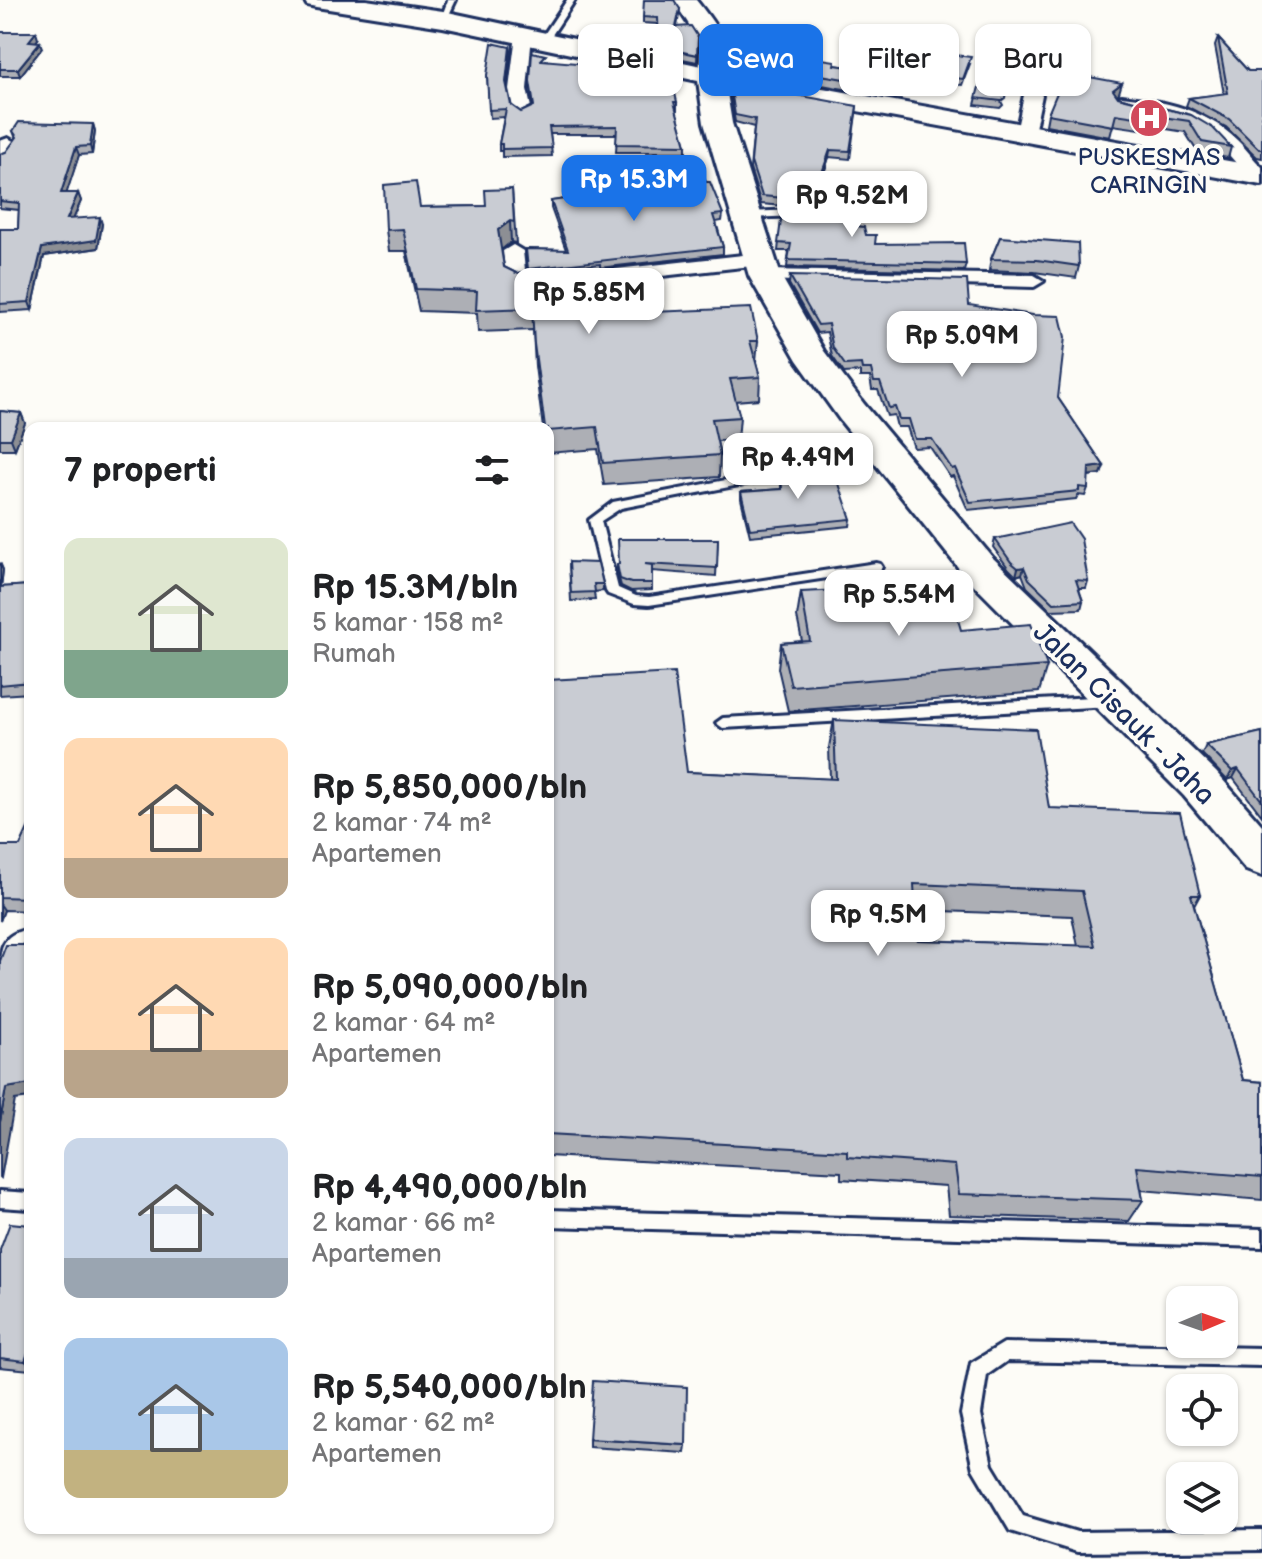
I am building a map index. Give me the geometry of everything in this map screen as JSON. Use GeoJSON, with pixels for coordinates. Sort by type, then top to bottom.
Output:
{"type":"FeatureCollection","features":[{"type":"Feature","properties":{"kind":"main road"},"geometry":{"type":"LineString","coordinates":[[316,0],[447,10],[534,37],[699,73]]}},
{"type":"Feature","properties":{"kind":"main road","name":"Jalan Cisauk - Jaha"},"geometry":{"type":"LineString","coordinates":[[714,96],[718,123],[763,267],[809,353],[885,453],[979,567],[1200,784],[1262,857]]}},
{"type":"Feature","properties":{"kind":"main road"},"geometry":{"type":"LineString","coordinates":[[821,96],[1261,176]]}},
{"type":"Feature","properties":{"kind":"street"},"geometry":{"type":"LineString","coordinates":[[684,0],[702,24]]}},
{"type":"Feature","properties":{"kind":"street"},"geometry":{"type":"LineString","coordinates":[[523,112],[518,89],[534,37]]}},
{"type":"Feature","properties":{"kind":"street"},"geometry":{"type":"LineString","coordinates":[[1025,133],[1033,96]]}},
{"type":"Feature","properties":{"kind":"street"},"geometry":{"type":"LineString","coordinates":[[1122,101],[1169,107],[1192,115],[1229,142],[1261,176]]}},
{"type":"Feature","properties":{"kind":"street"},"geometry":{"type":"LineString","coordinates":[[513,251],[517,307]]}},
{"type":"Feature","properties":{"kind":"street"},"geometry":{"type":"LineString","coordinates":[[517,286],[763,267],[1034,281]]}},
{"type":"Feature","properties":{"kind":"lane"},"geometry":{"type":"LineString","coordinates":[[534,37],[571,0]]}},
{"type":"Feature","properties":{"kind":"lane"},"geometry":{"type":"LineString","coordinates":[[747,215],[800,213],[812,198],[860,196]]}},
{"type":"Feature","properties":{"kind":"lane"},"geometry":{"type":"LineString","coordinates":[[876,567],[649,601],[634,600],[612,591],[595,520],[617,505],[885,453]]}},
{"type":"Feature","properties":{"kind":"lane"},"geometry":{"type":"LineString","coordinates":[[723,723],[1113,701]]}},
{"type":"Feature","properties":{"kind":"lane"},"geometry":{"type":"LineString","coordinates":[[0,969],[10,944],[24,936]]}},
{"type":"Feature","properties":{"kind":"lane"},"geometry":{"type":"LineString","coordinates":[[0,1199],[24,1201]]}},
{"type":"Feature","properties":{"kind":"lane"},"geometry":{"type":"LineString","coordinates":[[554,1218],[1262,1238]]}},
{"type":"Feature","properties":{"kind":"lane"},"geometry":{"type":"LineString","coordinates":[[1262,1357],[1004,1352],[978,1370],[971,1414],[983,1469],[1017,1524],[1077,1542],[1262,1540]]}},
{"type":"Feature","properties":{"kind":"building"},"geometry":{"type":"Polygon","coordinates":[[[644,0],[674,0],[680,9],[677,24],[658,24],[658,18],[643,17],[644,0]]]}},
{"type":"Feature","properties":{"kind":"building"},"geometry":{"type":"Polygon","coordinates":[[[691,26],[698,37],[697,55],[683,52],[683,27],[691,26]]]}},
{"type":"Feature","properties":{"kind":"building"},"geometry":{"type":"Polygon","coordinates":[[[0,32],[36,32],[29,41],[40,42],[18,69],[0,69],[0,32]]]}},
{"type":"Feature","properties":{"kind":"building"},"geometry":{"type":"Polygon","coordinates":[[[1218,38],[1248,71],[1262,71],[1262,149],[1229,119],[1189,98],[1228,93],[1218,38]]]}},
{"type":"Feature","properties":{"kind":"building"},"geometry":{"type":"Polygon","coordinates":[[[492,43],[510,47],[506,82],[511,105],[521,112],[534,106],[530,81],[532,52],[546,55],[541,60],[578,63],[578,96],[676,96],[677,102],[674,102],[686,145],[616,144],[617,126],[549,127],[552,148],[502,149],[502,144],[499,144],[506,109],[489,110],[487,75],[492,43]]]}},
{"type":"Feature","properties":{"kind":"building"},"geometry":{"type":"Polygon","coordinates":[[[959,55],[971,57],[963,79],[959,78],[959,55]]]}},
{"type":"Feature","properties":{"kind":"building"},"geometry":{"type":"Polygon","coordinates":[[[823,59],[835,61],[834,65],[839,66],[839,78],[823,75],[823,59]]]}},
{"type":"Feature","properties":{"kind":"building"},"geometry":{"type":"Polygon","coordinates":[[[1091,77],[1122,83],[1113,90],[1118,97],[1191,115],[1213,128],[1231,147],[1202,142],[1189,121],[1116,114],[1113,126],[1048,114],[1056,96],[1091,96],[1091,77]]]}},
{"type":"Feature","properties":{"kind":"building"},"geometry":{"type":"Polygon","coordinates":[[[732,96],[802,96],[857,106],[850,151],[830,150],[818,184],[808,186],[796,199],[762,196],[751,162],[755,119],[735,115],[732,96]]]}},
{"type":"Feature","properties":{"kind":"building"},"geometry":{"type":"Polygon","coordinates":[[[977,96],[1005,96],[1001,101],[977,96]]]}},
{"type":"Feature","properties":{"kind":"building"},"geometry":{"type":"Polygon","coordinates":[[[19,122],[93,124],[90,146],[76,147],[61,193],[78,193],[67,219],[100,217],[96,240],[42,248],[29,302],[0,304],[0,229],[18,229],[19,203],[0,201],[0,154],[6,152],[17,137],[13,131],[19,122]]]}},
{"type":"Feature","properties":{"kind":"building"},"geometry":{"type":"Polygon","coordinates":[[[704,177],[706,182],[710,182],[723,214],[713,215],[723,247],[528,269],[526,249],[568,250],[551,201],[607,193],[604,186],[704,177]]]}},
{"type":"Feature","properties":{"kind":"building"},"geometry":{"type":"Polygon","coordinates":[[[416,182],[420,207],[486,206],[485,190],[512,189],[514,222],[510,221],[498,230],[504,267],[516,273],[600,264],[602,314],[751,308],[758,341],[750,341],[760,377],[730,379],[740,417],[712,419],[720,455],[603,463],[597,427],[554,431],[554,422],[544,422],[532,308],[476,310],[477,291],[416,289],[403,229],[386,230],[384,185],[416,182]]]}},
{"type":"Feature","properties":{"kind":"building"},"geometry":{"type":"Polygon","coordinates":[[[816,198],[853,199],[857,226],[864,227],[866,235],[876,235],[875,244],[964,243],[966,264],[788,260],[791,244],[778,243],[782,213],[805,211],[816,198]]]}},
{"type":"Feature","properties":{"kind":"building"},"geometry":{"type":"Polygon","coordinates":[[[1000,237],[1078,243],[1079,266],[1037,260],[991,259],[1000,237]]]}},
{"type":"Feature","properties":{"kind":"building"},"geometry":{"type":"Polygon","coordinates":[[[790,276],[967,280],[969,305],[1060,316],[1065,337],[1058,398],[1104,466],[1089,468],[1088,488],[1079,487],[1079,491],[970,502],[955,468],[952,469],[932,439],[915,439],[909,419],[899,419],[895,407],[889,408],[880,382],[874,382],[871,369],[862,369],[861,364],[845,365],[833,348],[828,324],[818,325],[790,276]]]}},
{"type":"Feature","properties":{"kind":"building"},"geometry":{"type":"Polygon","coordinates":[[[0,411],[21,413],[11,439],[0,439],[0,411]]]}},
{"type":"Feature","properties":{"kind":"building"},"geometry":{"type":"Polygon","coordinates":[[[834,469],[851,519],[750,529],[741,492],[782,489],[781,473],[834,469]]]}},
{"type":"Feature","properties":{"kind":"building"},"geometry":{"type":"Polygon","coordinates":[[[1070,523],[1081,539],[1088,581],[1076,580],[1083,601],[1054,603],[1029,579],[1024,567],[1018,568],[1011,562],[995,539],[1070,523]]]}},
{"type":"Feature","properties":{"kind":"building"},"geometry":{"type":"Polygon","coordinates":[[[618,539],[718,539],[717,568],[645,564],[652,565],[652,583],[631,583],[620,579],[618,539]]]}},
{"type":"Feature","properties":{"kind":"building"},"geometry":{"type":"Polygon","coordinates":[[[569,562],[598,563],[603,584],[594,584],[595,592],[571,593],[569,562]]]}},
{"type":"Feature","properties":{"kind":"building"},"geometry":{"type":"Polygon","coordinates":[[[24,585],[24,683],[0,685],[0,587],[24,585]]]}},
{"type":"Feature","properties":{"kind":"building"},"geometry":{"type":"Polygon","coordinates":[[[948,585],[961,630],[1031,624],[1047,666],[791,686],[781,643],[810,641],[801,592],[948,585]]]}},
{"type":"Feature","properties":{"kind":"building"},"geometry":{"type":"Polygon","coordinates":[[[674,673],[687,772],[836,779],[834,720],[1036,729],[1049,808],[1180,813],[1200,895],[1191,895],[1243,1080],[1262,1082],[1262,1177],[1137,1167],[1143,1200],[959,1194],[955,1165],[847,1157],[847,1151],[554,1134],[554,680],[674,673]],[[914,884],[917,940],[1095,946],[1082,891],[914,884]]]}},
{"type":"Feature","properties":{"kind":"building"},"geometry":{"type":"Polygon","coordinates":[[[1262,732],[1262,801],[1238,769],[1232,771],[1206,745],[1262,732]]]}},
{"type":"Feature","properties":{"kind":"building"},"geometry":{"type":"Polygon","coordinates":[[[24,837],[24,898],[0,897],[0,846],[20,846],[24,837]]]}},
{"type":"Feature","properties":{"kind":"building"},"geometry":{"type":"Polygon","coordinates":[[[6,945],[24,945],[24,1085],[6,1088],[0,1122],[0,961],[6,945]]]}},
{"type":"Feature","properties":{"kind":"building"},"geometry":{"type":"Polygon","coordinates":[[[10,1223],[24,1224],[24,1361],[0,1358],[0,1250],[10,1223]]]}},
{"type":"Feature","properties":{"kind":"building"},"geometry":{"type":"Polygon","coordinates":[[[593,1381],[687,1387],[686,1445],[589,1439],[593,1381]]]}},
{"type":"Feature","properties":{"kind":"place","name":"PUSKESMAS CARINGIN"},"geometry":{"type":"Point","coordinates":[1149,118]}}]}
